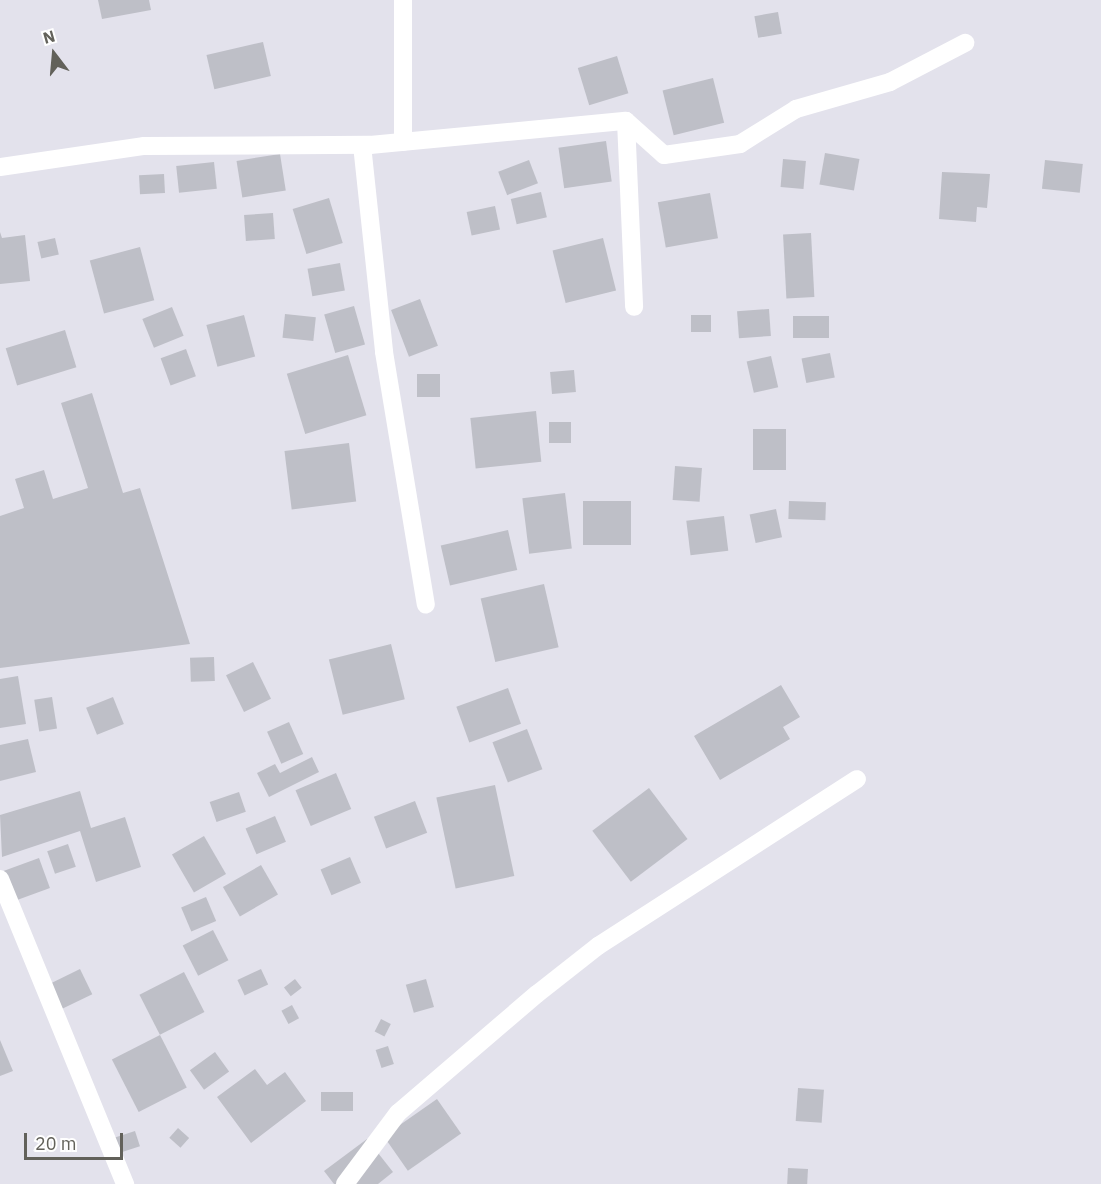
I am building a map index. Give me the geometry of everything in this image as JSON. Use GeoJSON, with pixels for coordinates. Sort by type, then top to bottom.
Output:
{"type":"FeatureCollection","features":[{"type":"Feature","properties":{"kind":"street"},"geometry":{"type":"LineString","coordinates":[[403,0],[404,142]]}},
{"type":"Feature","properties":{"kind":"street"},"geometry":{"type":"LineString","coordinates":[[0,166],[144,146],[362,145],[626,121],[664,155],[740,144],[796,109],[890,82],[965,44]]}},
{"type":"Feature","properties":{"kind":"street"},"geometry":{"type":"LineString","coordinates":[[626,121],[634,307]]}},
{"type":"Feature","properties":{"kind":"street"},"geometry":{"type":"LineString","coordinates":[[362,145],[384,352],[426,605]]}},
{"type":"Feature","properties":{"kind":"street"},"geometry":{"type":"LineString","coordinates":[[345,1184],[398,1113],[537,994],[598,946],[857,779]]}},
{"type":"Feature","properties":{"kind":"street"},"geometry":{"type":"LineString","coordinates":[[0,879],[125,1184]]}},
{"type":"Feature","properties":{"kind":"building"},"geometry":{"type":"Polygon","coordinates":[[[98,0],[149,0],[151,10],[102,19],[98,0]]]}},
{"type":"Feature","properties":{"kind":"building"},"geometry":{"type":"Polygon","coordinates":[[[778,12],[782,34],[758,38],[754,16],[778,12]]]}},
{"type":"Feature","properties":{"kind":"building"},"geometry":{"type":"Polygon","coordinates":[[[263,42],[271,76],[214,89],[206,55],[263,42]]]}},
{"type":"Feature","properties":{"kind":"building"},"geometry":{"type":"Polygon","coordinates":[[[617,56],[628,93],[589,105],[578,68],[617,56]]]}},
{"type":"Feature","properties":{"kind":"building"},"geometry":{"type":"Polygon","coordinates":[[[713,78],[724,123],[674,135],[663,91],[713,78]]]}},
{"type":"Feature","properties":{"kind":"building"},"geometry":{"type":"Polygon","coordinates":[[[606,141],[612,182],[564,188],[558,148],[606,141]]]}},
{"type":"Feature","properties":{"kind":"building"},"geometry":{"type":"Polygon","coordinates":[[[825,153],[859,159],[854,191],[819,185],[825,153]]]}},
{"type":"Feature","properties":{"kind":"building"},"geometry":{"type":"Polygon","coordinates":[[[280,154],[286,191],[242,197],[237,161],[280,154]]]}},
{"type":"Feature","properties":{"kind":"building"},"geometry":{"type":"Polygon","coordinates":[[[783,159],[806,161],[803,189],[781,187],[783,159]]]}},
{"type":"Feature","properties":{"kind":"building"},"geometry":{"type":"Polygon","coordinates":[[[529,160],[538,183],[507,195],[498,172],[529,160]]]}},
{"type":"Feature","properties":{"kind":"building"},"geometry":{"type":"Polygon","coordinates":[[[1045,160],[1083,164],[1080,193],[1042,189],[1045,160]]]}},
{"type":"Feature","properties":{"kind":"building"},"geometry":{"type":"Polygon","coordinates":[[[214,162],[217,189],[179,193],[176,166],[214,162]]]}},
{"type":"Feature","properties":{"kind":"building"},"geometry":{"type":"Polygon","coordinates":[[[942,172],[990,174],[987,208],[977,207],[976,222],[939,219],[942,172]]]}},
{"type":"Feature","properties":{"kind":"building"},"geometry":{"type":"Polygon","coordinates":[[[164,174],[165,193],[140,194],[139,175],[164,174]]]}},
{"type":"Feature","properties":{"kind":"building"},"geometry":{"type":"Polygon","coordinates":[[[541,192],[547,217],[517,224],[511,199],[541,192]]]}},
{"type":"Feature","properties":{"kind":"building"},"geometry":{"type":"Polygon","coordinates":[[[710,193],[718,238],[666,248],[658,202],[710,193]]]}},
{"type":"Feature","properties":{"kind":"building"},"geometry":{"type":"Polygon","coordinates":[[[329,198],[343,243],[306,254],[293,209],[329,198]]]}},
{"type":"Feature","properties":{"kind":"building"},"geometry":{"type":"Polygon","coordinates":[[[495,206],[500,229],[472,236],[467,212],[495,206]]]}},
{"type":"Feature","properties":{"kind":"building"},"geometry":{"type":"Polygon","coordinates":[[[273,213],[275,239],[246,241],[244,215],[273,213]]]}},
{"type":"Feature","properties":{"kind":"building"},"geometry":{"type":"Polygon","coordinates":[[[0,232],[2,238],[25,235],[30,281],[0,284],[0,232]]]}},
{"type":"Feature","properties":{"kind":"building"},"geometry":{"type":"Polygon","coordinates":[[[811,233],[814,297],[786,298],[783,234],[811,233]]]}},
{"type":"Feature","properties":{"kind":"building"},"geometry":{"type":"Polygon","coordinates":[[[55,238],[59,255],[41,259],[37,242],[55,238]]]}},
{"type":"Feature","properties":{"kind":"building"},"geometry":{"type":"Polygon","coordinates":[[[603,238],[616,290],[566,303],[553,251],[603,238]]]}},
{"type":"Feature","properties":{"kind":"building"},"geometry":{"type":"Polygon","coordinates":[[[140,247],[154,300],[104,314],[90,260],[140,247]]]}},
{"type":"Feature","properties":{"kind":"building"},"geometry":{"type":"Polygon","coordinates":[[[340,263],[345,291],[312,296],[308,269],[340,263]]]}},
{"type":"Feature","properties":{"kind":"building"},"geometry":{"type":"Polygon","coordinates":[[[420,299],[438,346],[409,357],[391,310],[420,299]]]}},
{"type":"Feature","properties":{"kind":"building"},"geometry":{"type":"Polygon","coordinates":[[[354,306],[365,344],[335,353],[324,315],[354,306]]]}},
{"type":"Feature","properties":{"kind":"building"},"geometry":{"type":"Polygon","coordinates":[[[172,307],[184,336],[154,348],[142,319],[172,307]]]}},
{"type":"Feature","properties":{"kind":"building"},"geometry":{"type":"Polygon","coordinates":[[[769,309],[771,336],[739,338],[737,311],[769,309]]]}},
{"type":"Feature","properties":{"kind":"building"},"geometry":{"type":"Polygon","coordinates":[[[285,314],[316,317],[313,341],[282,338],[285,314]]]}},
{"type":"Feature","properties":{"kind":"building"},"geometry":{"type":"Polygon","coordinates":[[[244,315],[255,357],[217,367],[206,325],[244,315]]]}},
{"type":"Feature","properties":{"kind":"building"},"geometry":{"type":"Polygon","coordinates":[[[691,315],[711,315],[711,332],[691,332],[691,315]]]}},
{"type":"Feature","properties":{"kind":"building"},"geometry":{"type":"Polygon","coordinates":[[[793,316],[829,316],[829,338],[793,338],[793,316]]]}},
{"type":"Feature","properties":{"kind":"building"},"geometry":{"type":"Polygon","coordinates":[[[65,330],[76,367],[17,385],[6,348],[65,330]]]}},
{"type":"Feature","properties":{"kind":"building"},"geometry":{"type":"Polygon","coordinates":[[[186,349],[196,376],[171,385],[161,358],[186,349]]]}},
{"type":"Feature","properties":{"kind":"building"},"geometry":{"type":"Polygon","coordinates":[[[830,353],[835,378],[806,383],[802,359],[830,353]]]}},
{"type":"Feature","properties":{"kind":"building"},"geometry":{"type":"Polygon","coordinates":[[[348,355],[366,415],[305,434],[287,374],[348,355]]]}},
{"type":"Feature","properties":{"kind":"building"},"geometry":{"type":"Polygon","coordinates":[[[771,356],[778,387],[754,393],[747,362],[771,356]]]}},
{"type":"Feature","properties":{"kind":"building"},"geometry":{"type":"Polygon","coordinates":[[[574,370],[576,392],[552,394],[550,372],[574,370]]]}},
{"type":"Feature","properties":{"kind":"building"},"geometry":{"type":"Polygon","coordinates":[[[417,374],[440,374],[440,397],[417,397],[417,374]]]}},
{"type":"Feature","properties":{"kind":"building"},"geometry":{"type":"Polygon","coordinates":[[[92,393],[123,493],[140,488],[190,644],[0,668],[0,516],[24,508],[15,479],[44,470],[53,499],[88,488],[61,403],[92,393]]]}},
{"type":"Feature","properties":{"kind":"building"},"geometry":{"type":"Polygon","coordinates":[[[536,411],[541,462],[476,469],[470,418],[536,411]]]}},
{"type":"Feature","properties":{"kind":"building"},"geometry":{"type":"Polygon","coordinates":[[[549,422],[571,422],[571,443],[549,443],[549,422]]]}},
{"type":"Feature","properties":{"kind":"building"},"geometry":{"type":"Polygon","coordinates":[[[753,429],[786,429],[786,470],[753,470],[753,429]]]}},
{"type":"Feature","properties":{"kind":"building"},"geometry":{"type":"Polygon","coordinates":[[[349,443],[356,502],[292,509],[284,451],[349,443]]]}},
{"type":"Feature","properties":{"kind":"building"},"geometry":{"type":"Polygon","coordinates":[[[675,466],[702,468],[700,502],[673,500],[675,466]]]}},
{"type":"Feature","properties":{"kind":"building"},"geometry":{"type":"Polygon","coordinates":[[[565,493],[572,549],[529,554],[522,498],[565,493]]]}},
{"type":"Feature","properties":{"kind":"building"},"geometry":{"type":"Polygon","coordinates":[[[583,501],[631,501],[631,545],[583,545],[583,501]]]}},
{"type":"Feature","properties":{"kind":"building"},"geometry":{"type":"Polygon","coordinates":[[[789,501],[826,502],[825,520],[788,519],[789,501]]]}},
{"type":"Feature","properties":{"kind":"building"},"geometry":{"type":"Polygon","coordinates":[[[776,509],[782,537],[756,543],[750,515],[776,509]]]}},
{"type":"Feature","properties":{"kind":"building"},"geometry":{"type":"Polygon","coordinates":[[[724,516],[728,551],[691,555],[686,521],[724,516]]]}},
{"type":"Feature","properties":{"kind":"building"},"geometry":{"type":"Polygon","coordinates":[[[508,530],[517,570],[450,585],[441,546],[508,530]]]}},
{"type":"Feature","properties":{"kind":"building"},"geometry":{"type":"Polygon","coordinates":[[[544,584],[559,647],[495,662],[481,599],[544,584]]]}},
{"type":"Feature","properties":{"kind":"building"},"geometry":{"type":"Polygon","coordinates":[[[391,644],[405,699],[343,715],[329,659],[391,644]]]}},
{"type":"Feature","properties":{"kind":"building"},"geometry":{"type":"Polygon","coordinates":[[[214,657],[215,681],[191,682],[190,658],[214,657]]]}},
{"type":"Feature","properties":{"kind":"building"},"geometry":{"type":"Polygon","coordinates":[[[253,662],[271,699],[244,712],[226,675],[253,662]]]}},
{"type":"Feature","properties":{"kind":"building"},"geometry":{"type":"Polygon","coordinates":[[[18,676],[26,724],[0,728],[0,679],[18,676]]]}},
{"type":"Feature","properties":{"kind":"building"},"geometry":{"type":"Polygon","coordinates":[[[781,685],[800,717],[783,727],[790,739],[720,780],[694,736],[781,685]]]}},
{"type":"Feature","properties":{"kind":"building"},"geometry":{"type":"Polygon","coordinates":[[[508,688],[521,724],[469,743],[456,707],[508,688]]]}},
{"type":"Feature","properties":{"kind":"building"},"geometry":{"type":"Polygon","coordinates":[[[52,697],[57,729],[39,731],[34,700],[52,697]]]}},
{"type":"Feature","properties":{"kind":"building"},"geometry":{"type":"Polygon","coordinates":[[[113,697],[124,724],[97,735],[86,708],[113,697]]]}},
{"type":"Feature","properties":{"kind":"building"},"geometry":{"type":"Polygon","coordinates":[[[289,722],[303,754],[281,764],[267,732],[289,722]]]}},
{"type":"Feature","properties":{"kind":"building"},"geometry":{"type":"Polygon","coordinates":[[[527,729],[542,769],[508,782],[492,742],[527,729]]]}},
{"type":"Feature","properties":{"kind":"building"},"geometry":{"type":"Polygon","coordinates":[[[28,739],[36,772],[0,781],[0,745],[28,739]]]}},
{"type":"Feature","properties":{"kind":"building"},"geometry":{"type":"Polygon","coordinates":[[[312,757],[319,772],[269,797],[257,773],[275,764],[280,773],[312,757]]]}},
{"type":"Feature","properties":{"kind":"building"},"geometry":{"type":"Polygon","coordinates":[[[336,773],[351,809],[311,826],[295,790],[336,773]]]}},
{"type":"Feature","properties":{"kind":"building"},"geometry":{"type":"Polygon","coordinates":[[[495,785],[514,876],[456,888],[436,797],[495,785]]]}},
{"type":"Feature","properties":{"kind":"building"},"geometry":{"type":"Polygon","coordinates":[[[649,788],[688,839],[631,882],[592,831],[649,788]]]}},
{"type":"Feature","properties":{"kind":"building"},"geometry":{"type":"Polygon","coordinates":[[[80,791],[91,828],[125,817],[141,867],[96,882],[80,831],[2,857],[0,815],[80,791]]]}},
{"type":"Feature","properties":{"kind":"building"},"geometry":{"type":"Polygon","coordinates":[[[239,792],[246,812],[217,822],[210,802],[239,792]]]}},
{"type":"Feature","properties":{"kind":"building"},"geometry":{"type":"Polygon","coordinates":[[[415,801],[427,833],[386,849],[374,817],[415,801]]]}},
{"type":"Feature","properties":{"kind":"building"},"geometry":{"type":"Polygon","coordinates":[[[275,816],[286,842],[256,854],[246,829],[275,816]]]}},
{"type":"Feature","properties":{"kind":"building"},"geometry":{"type":"Polygon","coordinates":[[[204,836],[226,874],[194,893],[172,854],[204,836]]]}},
{"type":"Feature","properties":{"kind":"building"},"geometry":{"type":"Polygon","coordinates":[[[68,844],[76,867],[55,874],[47,851],[68,844]]]}},
{"type":"Feature","properties":{"kind":"building"},"geometry":{"type":"Polygon","coordinates":[[[350,857],[361,883],[331,895],[321,870],[350,857]]]}},
{"type":"Feature","properties":{"kind":"building"},"geometry":{"type":"Polygon","coordinates":[[[39,858],[50,888],[12,902],[1,872],[39,858]]]}},
{"type":"Feature","properties":{"kind":"building"},"geometry":{"type":"Polygon","coordinates":[[[261,865],[278,894],[240,916],[223,887],[261,865]]]}},
{"type":"Feature","properties":{"kind":"building"},"geometry":{"type":"Polygon","coordinates":[[[206,897],[216,921],[191,931],[181,908],[206,897]]]}},
{"type":"Feature","properties":{"kind":"building"},"geometry":{"type":"Polygon","coordinates":[[[213,930],[228,960],[198,976],[183,945],[213,930]]]}},
{"type":"Feature","properties":{"kind":"building"},"geometry":{"type":"Polygon","coordinates":[[[80,969],[92,994],[62,1009],[49,984],[80,969]]]}},
{"type":"Feature","properties":{"kind":"building"},"geometry":{"type":"Polygon","coordinates":[[[261,969],[268,984],[245,995],[237,980],[261,969]]]}},
{"type":"Feature","properties":{"kind":"building"},"geometry":{"type":"Polygon","coordinates":[[[184,972],[204,1012],[160,1035],[139,995],[184,972]]]}},
{"type":"Feature","properties":{"kind":"building"},"geometry":{"type":"Polygon","coordinates":[[[295,979],[302,988],[291,996],[284,988],[295,979]]]}},
{"type":"Feature","properties":{"kind":"building"},"geometry":{"type":"Polygon","coordinates":[[[426,979],[434,1007],[414,1013],[406,985],[426,979]]]}},
{"type":"Feature","properties":{"kind":"building"},"geometry":{"type":"Polygon","coordinates":[[[292,1005],[299,1018],[288,1024],[281,1011],[292,1005]]]}},
{"type":"Feature","properties":{"kind":"building"},"geometry":{"type":"Polygon","coordinates":[[[381,1019],[391,1024],[384,1036],[375,1031],[381,1019]]]}},
{"type":"Feature","properties":{"kind":"building"},"geometry":{"type":"Polygon","coordinates":[[[160,1035],[187,1088],[139,1112],[112,1060],[160,1035]]]}},
{"type":"Feature","properties":{"kind":"building"},"geometry":{"type":"Polygon","coordinates":[[[0,1040],[13,1071],[0,1076],[0,1040]]]}},
{"type":"Feature","properties":{"kind":"building"},"geometry":{"type":"Polygon","coordinates":[[[388,1046],[394,1064],[382,1068],[376,1050],[388,1046]]]}},
{"type":"Feature","properties":{"kind":"building"},"geometry":{"type":"Polygon","coordinates":[[[215,1052],[229,1071],[204,1090],[190,1070],[215,1052]]]}},
{"type":"Feature","properties":{"kind":"building"},"geometry":{"type":"Polygon","coordinates":[[[255,1069],[267,1085],[285,1072],[306,1101],[251,1143],[217,1097],[255,1069]]]}},
{"type":"Feature","properties":{"kind":"building"},"geometry":{"type":"Polygon","coordinates":[[[798,1088],[824,1090],[822,1123],[796,1121],[798,1088]]]}},
{"type":"Feature","properties":{"kind":"building"},"geometry":{"type":"Polygon","coordinates":[[[321,1092],[353,1092],[353,1111],[321,1111],[321,1092]]]}},
{"type":"Feature","properties":{"kind":"building"},"geometry":{"type":"Polygon","coordinates":[[[437,1099],[461,1133],[408,1171],[384,1136],[437,1099]]]}},
{"type":"Feature","properties":{"kind":"building"},"geometry":{"type":"Polygon","coordinates":[[[178,1128],[189,1138],[180,1148],[169,1138],[178,1128]]]}},
{"type":"Feature","properties":{"kind":"building"},"geometry":{"type":"Polygon","coordinates":[[[135,1131],[140,1146],[115,1154],[110,1139],[135,1131]]]}},
{"type":"Feature","properties":{"kind":"building"},"geometry":{"type":"Polygon","coordinates":[[[367,1139],[393,1172],[378,1184],[334,1184],[324,1171],[367,1139]]]}},
{"type":"Feature","properties":{"kind":"building"},"geometry":{"type":"Polygon","coordinates":[[[788,1168],[808,1169],[807,1184],[787,1184],[788,1168]]]}}]}
